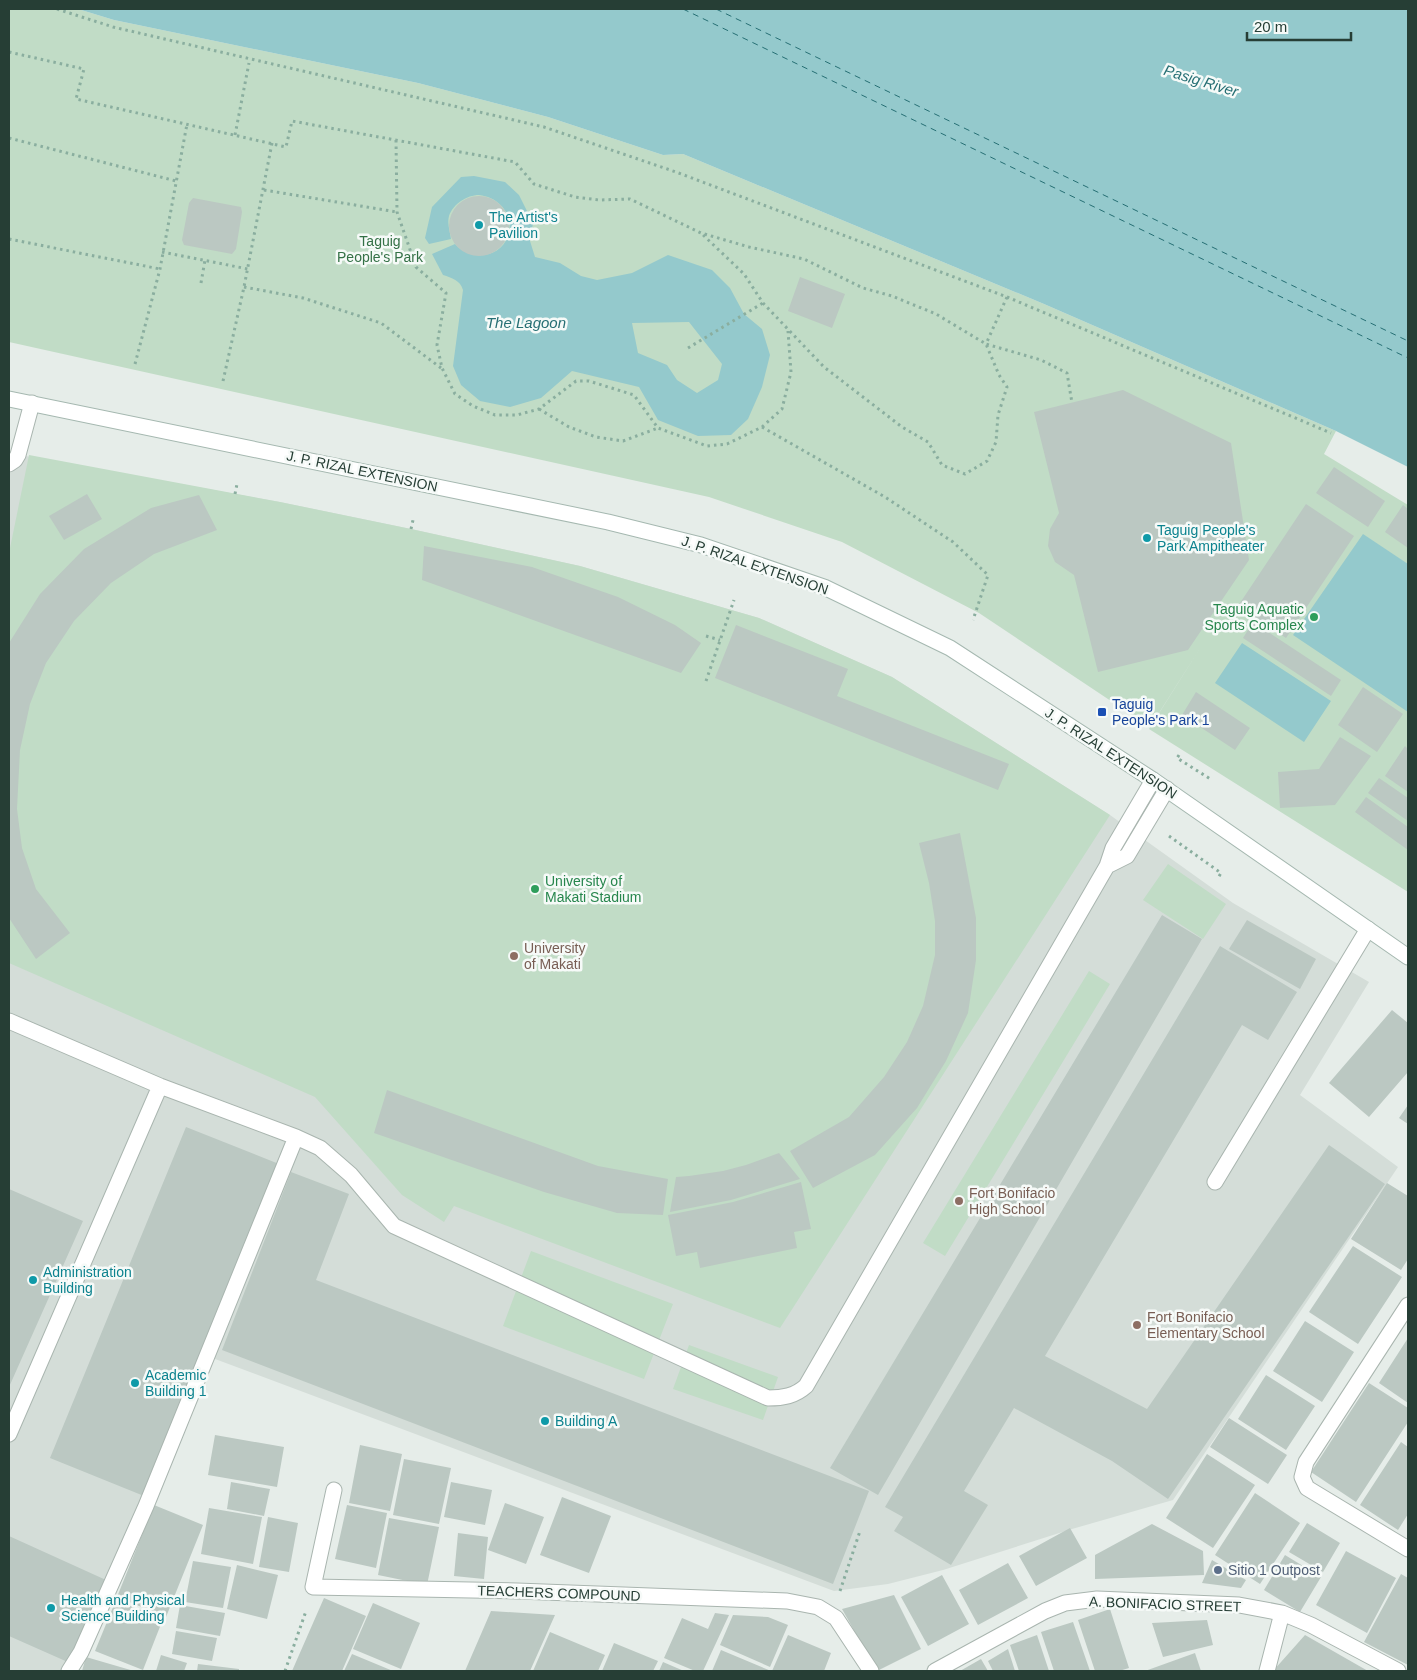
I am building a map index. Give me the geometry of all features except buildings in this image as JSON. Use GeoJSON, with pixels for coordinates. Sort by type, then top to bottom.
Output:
{"type":"FeatureCollection","features":[{"type":"Feature","properties":{"kind":"street","name":"J. P. RIZAL EXTENSION"},"geometry":{"type":"LineString","coordinates":[[9,399],[608,522],[701,545],[824,587],[950,648],[1167,789],[1408,957]]}},
{"type":"Feature","properties":{"kind":"street"},"geometry":{"type":"LineString","coordinates":[[9,464],[18,455],[32,403]]}},
{"type":"Feature","properties":{"kind":"street"},"geometry":{"type":"LineString","coordinates":[[9,1021],[160,1086],[296,1137],[320,1148],[351,1175],[394,1226],[768,1398],[781,1398],[793,1394],[806,1386],[1107,866],[1113,848],[1153,780]]}},
{"type":"Feature","properties":{"kind":"street"},"geometry":{"type":"LineString","coordinates":[[1107,866],[1127,856],[1167,789]]}},
{"type":"Feature","properties":{"kind":"street"},"geometry":{"type":"LineString","coordinates":[[1215,1182],[1368,929]]}},
{"type":"Feature","properties":{"kind":"street"},"geometry":{"type":"LineString","coordinates":[[9,1434],[160,1086]]}},
{"type":"Feature","properties":{"kind":"street"},"geometry":{"type":"LineString","coordinates":[[69,1671],[81,1652],[146,1506],[296,1137]]}},
{"type":"Feature","properties":{"kind":"street"},"geometry":{"type":"LineString","coordinates":[[1408,1305],[1306,1462],[1302,1477],[1307,1488],[1408,1549]]}},
{"type":"Feature","properties":{"kind":"street"},"geometry":{"type":"LineString","coordinates":[[313,1586],[334,1490]]}},
{"type":"Feature","properties":{"kind":"street","name":"TEACHERS COMPOUND"},"geometry":{"type":"LineString","coordinates":[[313,1586],[787,1601],[818,1607],[836,1618],[871,1671]]}},
{"type":"Feature","properties":{"kind":"street","name":"A. BONIFACIO STREET"},"geometry":{"type":"LineString","coordinates":[[935,1671],[1045,1611],[1065,1603],[1096,1599],[1239,1605],[1282,1613],[1311,1625],[1398,1671]]}},
{"type":"Feature","properties":{"kind":"street"},"geometry":{"type":"LineString","coordinates":[[1267,1671],[1282,1613]]}},
{"type":"Feature","properties":{"kind":"path"},"geometry":{"type":"LineString","coordinates":[[57,9],[113,26],[544,128],[676,172],[1007,297],[1331,433]]}},
{"type":"Feature","properties":{"kind":"path"},"geometry":{"type":"LineString","coordinates":[[9,52],[84,69],[76,99],[286,147],[292,121],[515,162],[534,184],[575,197],[599,200],[630,198],[701,233],[804,258],[864,288],[892,296],[936,314],[986,344],[1041,360],[1067,373],[1072,403]]}},
{"type":"Feature","properties":{"kind":"path"},"geometry":{"type":"LineString","coordinates":[[235,135],[249,62]]}},
{"type":"Feature","properties":{"kind":"path"},"geometry":{"type":"LineString","coordinates":[[135,364],[160,269],[187,124]]}},
{"type":"Feature","properties":{"kind":"path"},"geometry":{"type":"LineString","coordinates":[[9,138],[176,181]]}},
{"type":"Feature","properties":{"kind":"path"},"geometry":{"type":"LineString","coordinates":[[396,140],[396,212],[416,267],[446,293],[437,344],[442,368],[454,394],[473,406],[494,415],[517,415],[539,409],[576,381],[589,381],[634,395],[658,428],[707,446],[728,444],[762,427],[782,409],[791,372],[788,330]]}},
{"type":"Feature","properties":{"kind":"path"},"geometry":{"type":"LineString","coordinates":[[223,381],[248,268],[272,143]]}},
{"type":"Feature","properties":{"kind":"path"},"geometry":{"type":"LineString","coordinates":[[264,190],[396,212]]}},
{"type":"Feature","properties":{"kind":"path"},"geometry":{"type":"LineString","coordinates":[[701,233],[744,274],[762,303],[824,367],[902,427],[928,442],[942,465],[965,474],[987,461],[996,442],[998,415],[1007,387],[999,375],[986,344],[1007,297]]}},
{"type":"Feature","properties":{"kind":"path"},"geometry":{"type":"LineString","coordinates":[[9,239],[160,269]]}},
{"type":"Feature","properties":{"kind":"path"},"geometry":{"type":"LineString","coordinates":[[162,252],[248,268]]}},
{"type":"Feature","properties":{"kind":"path"},"geometry":{"type":"LineString","coordinates":[[201,283],[205,260]]}},
{"type":"Feature","properties":{"kind":"path"},"geometry":{"type":"LineString","coordinates":[[244,287],[302,298],[381,323],[442,368]]}},
{"type":"Feature","properties":{"kind":"path"},"geometry":{"type":"LineString","coordinates":[[688,348],[762,303]]}},
{"type":"Feature","properties":{"kind":"path"},"geometry":{"type":"LineString","coordinates":[[539,409],[569,427],[596,437],[623,441],[658,428]]}},
{"type":"Feature","properties":{"kind":"path"},"geometry":{"type":"LineString","coordinates":[[762,427],[885,497],[953,542],[988,575],[973,620]]}},
{"type":"Feature","properties":{"kind":"path"},"geometry":{"type":"LineString","coordinates":[[235,494],[237,484]]}},
{"type":"Feature","properties":{"kind":"path"},"geometry":{"type":"LineString","coordinates":[[411,529],[413,520]]}},
{"type":"Feature","properties":{"kind":"path"},"geometry":{"type":"LineString","coordinates":[[706,681],[734,600]]}},
{"type":"Feature","properties":{"kind":"path"},"geometry":{"type":"LineString","coordinates":[[706,636],[720,640]]}},
{"type":"Feature","properties":{"kind":"path"},"geometry":{"type":"LineString","coordinates":[[1178,756],[1212,780]]}},
{"type":"Feature","properties":{"kind":"path"},"geometry":{"type":"LineString","coordinates":[[1170,836],[1221,873],[1218,878]]}},
{"type":"Feature","properties":{"kind":"path"},"geometry":{"type":"LineString","coordinates":[[831,1615],[860,1532]]}},
{"type":"Feature","properties":{"kind":"path"},"geometry":{"type":"LineString","coordinates":[[285,1671],[297,1640],[313,1586]]}},
{"type":"Feature","properties":{"kind":"shaded area","name":"University of Makati"},"geometry":{"type":"Polygon","coordinates":[[[9,453],[280,502],[580,566],[759,618],[892,677],[1110,815],[1233,903],[1369,982],[1300,1095],[1398,1167],[1173,1500],[1072,1529],[943,1570],[888,1584],[834,1591],[207,1356],[78,1671],[9,1671],[9,453]]]}},
{"type":"Feature","properties":{"kind":"green space","name":"Taguig People's Park"},"geometry":{"type":"Polygon","coordinates":[[[9,9],[78,9],[114,20],[418,83],[548,117],[663,155],[683,154],[1044,304],[1336,431],[1324,454],[1408,505],[1408,892],[1149,729],[1204,642],[1150,727],[979,613],[842,542],[709,497],[9,342],[9,9]]]}},
{"type":"Feature","properties":{"kind":"green space","name":"University of Makati Stadium"},"geometry":{"type":"Polygon","coordinates":[[[29,455],[280,502],[580,566],[759,618],[892,677],[1110,815],[780,1328],[454,1206],[444,1222],[402,1195],[315,1097],[9,963],[9,553],[29,455]]]}},
{"type":"Feature","properties":{"kind":"green space"},"geometry":{"type":"Polygon","coordinates":[[[1168,864],[1226,904],[1203,939],[1143,900],[1168,864]]]}},
{"type":"Feature","properties":{"kind":"green space"},"geometry":{"type":"Polygon","coordinates":[[[1089,971],[1110,984],[945,1256],[923,1243],[1089,971]]]}},
{"type":"Feature","properties":{"kind":"green space"},"geometry":{"type":"Polygon","coordinates":[[[531,1251],[673,1304],[644,1379],[503,1326],[531,1251]]]}},
{"type":"Feature","properties":{"kind":"green space"},"geometry":{"type":"Polygon","coordinates":[[[689,1345],[778,1377],[763,1420],[673,1389],[689,1345]]]}},
{"type":"Feature","properties":{"kind":"water","name":"Pasig River"},"geometry":{"type":"Polygon","coordinates":[[[78,9],[1408,9],[1408,467],[1336,431],[1044,304],[683,154],[663,155],[548,117],[418,83],[114,20],[78,9]]]}},
{"type":"Feature","properties":{"kind":"water","name":"The Lagoon"},"geometry":{"type":"Polygon","coordinates":[[[474,176],[505,182],[519,195],[533,223],[530,241],[535,257],[560,263],[581,276],[597,280],[632,273],[668,255],[712,270],[730,288],[744,314],[762,329],[770,355],[762,387],[748,419],[731,435],[698,436],[658,420],[639,387],[572,371],[541,398],[510,407],[480,401],[461,385],[453,366],[463,290],[458,282],[443,275],[432,254],[455,244],[468,253],[476,255],[492,253],[504,244],[510,228],[507,214],[499,203],[486,196],[474,195],[461,201],[451,212],[448,222],[451,239],[429,244],[425,238],[432,207],[461,177],[474,176]],[[689,322],[632,323],[638,353],[667,365],[677,380],[697,393],[718,380],[722,364],[689,322]]]}},
{"type":"Feature","properties":{"kind":"water"},"geometry":{"type":"Polygon","coordinates":[[[1363,534],[1408,564],[1408,712],[1293,635],[1363,534]]]}},
{"type":"Feature","properties":{"kind":"water"},"geometry":{"type":"Polygon","coordinates":[[[1242,643],[1331,701],[1304,742],[1215,683],[1242,643]]]}},
{"type":"Feature","properties":{"kind":"ferry route"},"geometry":{"type":"LineString","coordinates":[[683,9],[1408,358]]}},
{"type":"Feature","properties":{"kind":"ferry route"},"geometry":{"type":"LineString","coordinates":[[716,9],[1408,341]]}},
{"type":"Feature","properties":{"kind":"place","name":"The Artist's Pavilion"},"geometry":{"type":"Point","coordinates":[479,225]}},
{"type":"Feature","properties":{"kind":"place","name":"Taguig People's Park Ampitheater"},"geometry":{"type":"Point","coordinates":[1147,538]}},
{"type":"Feature","properties":{"kind":"place","name":"Taguig Aquatic Sports Complex"},"geometry":{"type":"Point","coordinates":[1314,617]}},
{"type":"Feature","properties":{"kind":"place","name":"Taguig People's Park 1"},"geometry":{"type":"Point","coordinates":[1102,712]}},
{"type":"Feature","properties":{"kind":"place","name":"University of Makati Stadium"},"geometry":{"type":"Point","coordinates":[535,889]}},
{"type":"Feature","properties":{"kind":"place","name":"University of Makati"},"geometry":{"type":"Point","coordinates":[514,956]}},
{"type":"Feature","properties":{"kind":"place","name":"Fort Bonifacio High School"},"geometry":{"type":"Point","coordinates":[959,1201]}},
{"type":"Feature","properties":{"kind":"place","name":"Administration Building"},"geometry":{"type":"Point","coordinates":[33,1280]}},
{"type":"Feature","properties":{"kind":"place","name":"Fort Bonifacio Elementary School"},"geometry":{"type":"Point","coordinates":[1137,1325]}},
{"type":"Feature","properties":{"kind":"place","name":"Academic Building 1"},"geometry":{"type":"Point","coordinates":[135,1383]}},
{"type":"Feature","properties":{"kind":"place","name":"Building A"},"geometry":{"type":"Point","coordinates":[545,1421]}},
{"type":"Feature","properties":{"kind":"place","name":"Sitio 1 Outpost"},"geometry":{"type":"Point","coordinates":[1218,1570]}},
{"type":"Feature","properties":{"kind":"place","name":"Health and Physical Science Building"},"geometry":{"type":"Point","coordinates":[51,1608]}}]}
